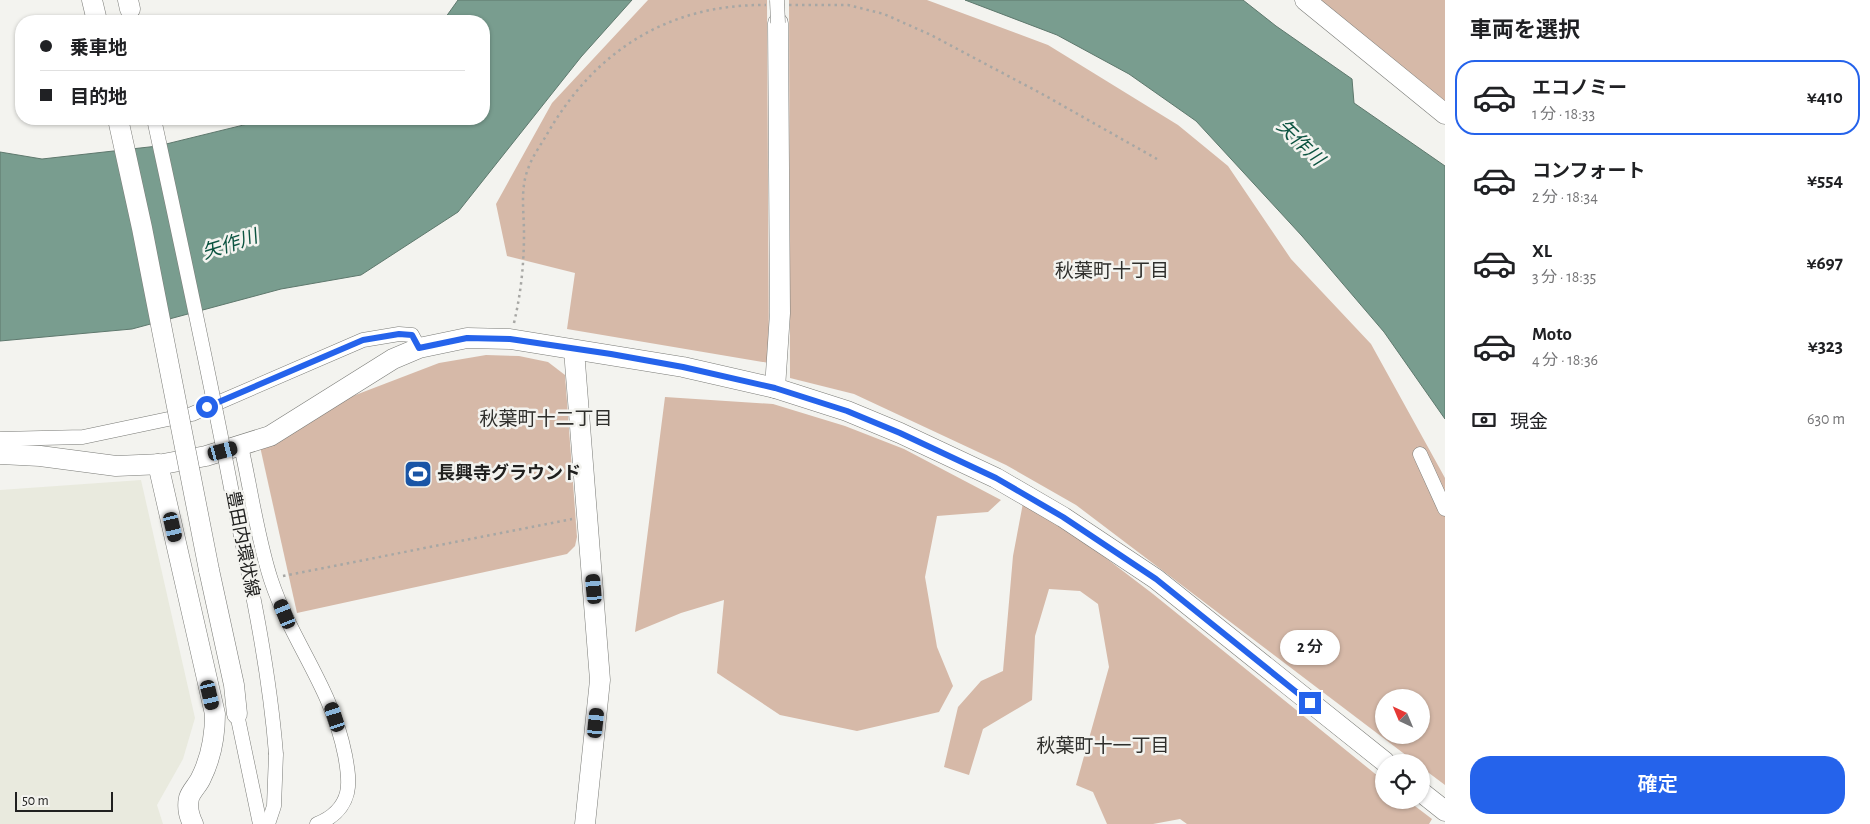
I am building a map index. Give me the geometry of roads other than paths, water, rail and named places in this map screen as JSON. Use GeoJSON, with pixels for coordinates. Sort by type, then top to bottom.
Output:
{"type":"FeatureCollection","features":[{"type":"Feature","properties":{"kind":"street"},"geometry":{"type":"LineString","coordinates":[[92,0],[96,15]]}},
{"type":"Feature","properties":{"kind":"street"},"geometry":{"type":"LineString","coordinates":[[775,388],[780,313],[777,0]]}},
{"type":"Feature","properties":{"kind":"street"},"geometry":{"type":"LineString","coordinates":[[1305,0],[1445,114]]}},
{"type":"Feature","properties":{"kind":"street","name":"豊田内環状線"},"geometry":{"type":"LineString","coordinates":[[119,125],[144,238],[209,570],[234,685],[237,714]]}},
{"type":"Feature","properties":{"kind":"street","name":"豊田内環状線"},"geometry":{"type":"LineString","coordinates":[[155,125],[204,347],[272,704],[276,754],[274,806],[268,824]]}},
{"type":"Feature","properties":{"kind":"street"},"geometry":{"type":"LineString","coordinates":[[0,439],[83,437],[192,414],[363,340],[399,334],[412,335],[419,348]]}},
{"type":"Feature","properties":{"kind":"street"},"geometry":{"type":"LineString","coordinates":[[0,454],[40,456],[116,466],[158,464],[206,456],[276,433],[378,368],[419,348],[467,338],[510,339],[683,367],[775,388],[847,411],[900,433],[996,478],[1063,517],[1156,579],[1375,754]]}},
{"type":"Feature","properties":{"kind":"street"},"geometry":{"type":"LineString","coordinates":[[574,350],[600,680],[585,824]]}},
{"type":"Feature","properties":{"kind":"street"},"geometry":{"type":"LineString","coordinates":[[241,446],[273,585],[285,614],[329,699],[341,736],[347,769],[347,792],[340,808],[330,818],[317,824]]}},
{"type":"Feature","properties":{"kind":"street"},"geometry":{"type":"LineString","coordinates":[[1420,454],[1445,509]]}},
{"type":"Feature","properties":{"kind":"street"},"geometry":{"type":"LineString","coordinates":[[158,464],[215,714],[215,732],[206,766],[201,779],[190,797],[188,811],[193,824]]}},
{"type":"Feature","properties":{"kind":"street"},"geometry":{"type":"LineString","coordinates":[[237,714],[260,824]]}},
{"type":"Feature","properties":{"kind":"street"},"geometry":{"type":"LineString","coordinates":[[1430,799],[1445,811]]}},
{"type":"Feature","properties":{"kind":"water","name":"矢作川"},"geometry":{"type":"Polygon","coordinates":[[[458,0],[632,0],[581,57],[458,212],[361,275],[281,289],[132,329],[0,341],[0,152],[42,159],[158,146],[244,125],[490,125],[490,15],[447,15],[458,0]]]}},
{"type":"Feature","properties":{"kind":"water","name":"矢作川"},"geometry":{"type":"Polygon","coordinates":[[[965,0],[1243,0],[1276,26],[1352,79],[1354,103],[1445,166],[1445,419],[1384,332],[1302,236],[1196,121],[1129,74],[1057,35],[965,0]]]}},
{"type":"Feature","properties":{"kind":"place","name":"長興寺グラウンド"},"geometry":{"type":"Point","coordinates":[418,474]}},
{"type":"Feature","properties":{"kind":"district","name":"秋葉町十丁目"},"geometry":{"type":"Point","coordinates":[1112,271]}},
{"type":"Feature","properties":{"kind":"district","name":"秋葉町十二丁目"},"geometry":{"type":"Point","coordinates":[546,419]}},
{"type":"Feature","properties":{"kind":"district","name":"秋葉町十一丁目"},"geometry":{"type":"Point","coordinates":[1103,746]}}]}
